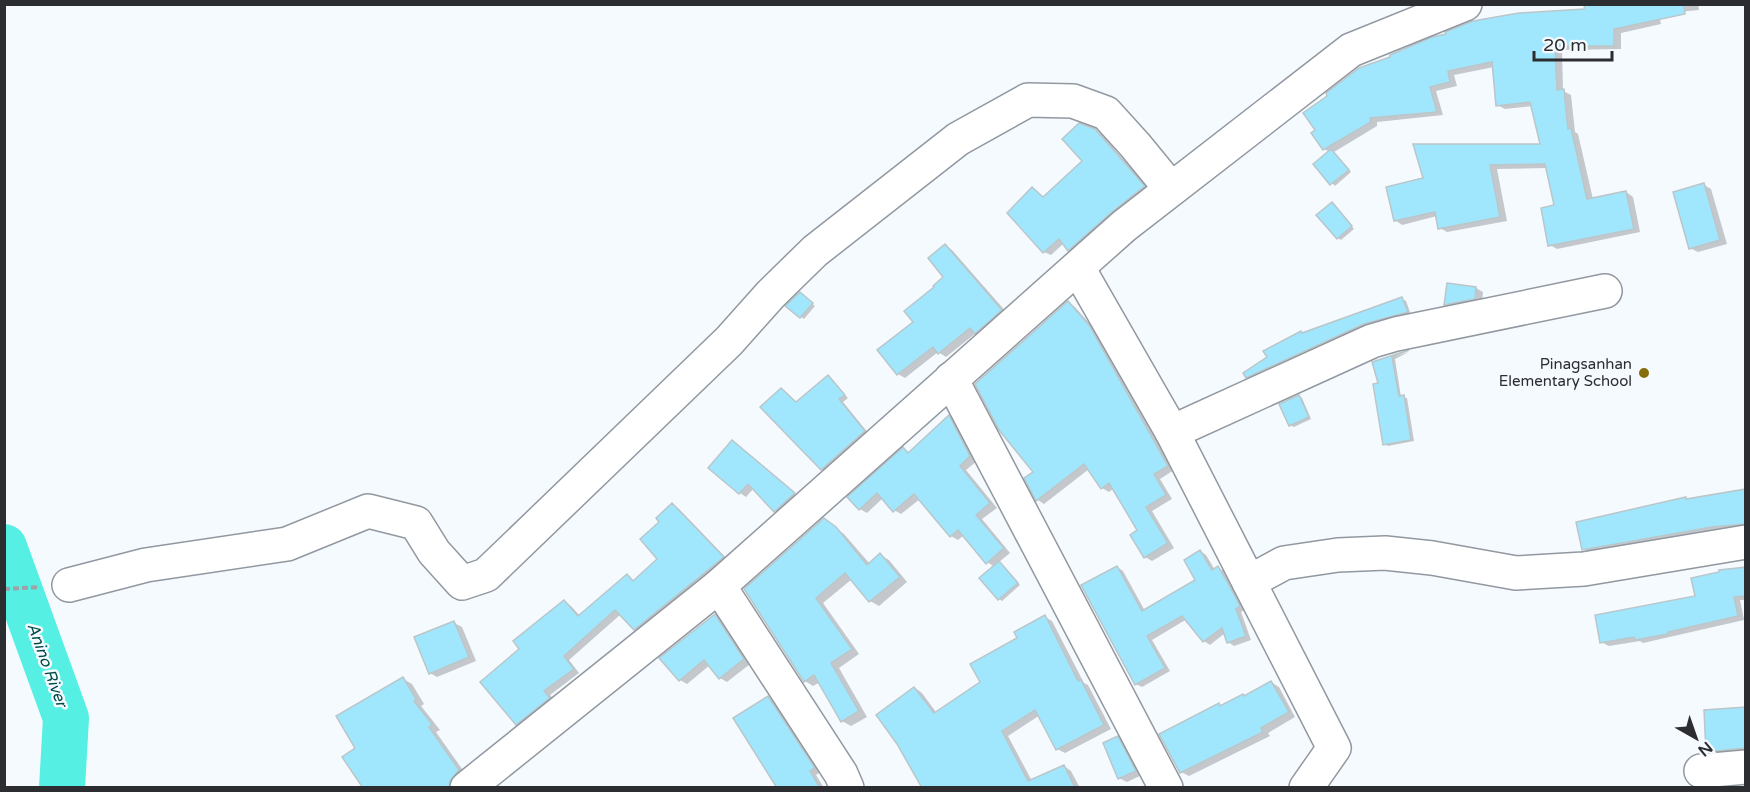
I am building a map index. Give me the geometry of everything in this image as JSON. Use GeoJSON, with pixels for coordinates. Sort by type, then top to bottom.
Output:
{"type":"FeatureCollection","features":[{"type":"Feature","properties":{"kind":"street"},"geometry":{"type":"LineString","coordinates":[[476,784],[719,586],[1124,226],[1351,50],[1465,4]]}},
{"type":"Feature","properties":{"kind":"street"},"geometry":{"type":"LineString","coordinates":[[69,585],[146,566],[287,544],[368,511],[416,522],[434,552],[462,583],[486,575],[729,341],[771,294],[815,251],[958,139],[1028,100],[1073,101],[1107,113],[1171,189]]}},
{"type":"Feature","properties":{"kind":"street"},"geometry":{"type":"LineString","coordinates":[[1078,268],[1173,432],[1334,748],[1306,788]]}},
{"type":"Feature","properties":{"kind":"street"},"geometry":{"type":"LineString","coordinates":[[1173,432],[1372,341],[1396,334],[1605,291]]}},
{"type":"Feature","properties":{"kind":"street"},"geometry":{"type":"LineString","coordinates":[[951,380],[1166,788]]}},
{"type":"Feature","properties":{"kind":"street"},"geometry":{"type":"LineString","coordinates":[[1249,582],[1284,563],[1338,555],[1384,553],[1432,558],[1516,573],[1584,569],[1746,542]]}},
{"type":"Feature","properties":{"kind":"street"},"geometry":{"type":"LineString","coordinates":[[719,586],[841,774],[847,788]]}},
{"type":"Feature","properties":{"kind":"street"},"geometry":{"type":"LineString","coordinates":[[1701,771],[1746,767]]}},
{"type":"Feature","properties":{"kind":"path"},"geometry":{"type":"LineString","coordinates":[[4,589],[69,585]]}},
{"type":"Feature","properties":{"kind":"building"},"geometry":{"type":"Polygon","coordinates":[[[1585,4],[1684,4],[1685,14],[1614,29],[1614,46],[1555,46],[1557,90],[1564,89],[1568,129],[1571,128],[1587,199],[1626,191],[1634,229],[1548,246],[1541,208],[1554,205],[1545,164],[1490,165],[1500,217],[1438,229],[1435,212],[1394,221],[1386,187],[1423,178],[1413,144],[1540,144],[1530,102],[1496,106],[1492,62],[1448,71],[1450,82],[1430,87],[1437,112],[1370,118],[1371,122],[1323,150],[1311,133],[1315,130],[1303,113],[1359,68],[1473,21],[1519,13],[1584,9],[1585,4]]]}},
{"type":"Feature","properties":{"kind":"building"},"geometry":{"type":"Polygon","coordinates":[[[1079,123],[1095,129],[1145,186],[1068,251],[1059,239],[1043,253],[1007,213],[1032,187],[1043,197],[1082,161],[1062,139],[1079,123]]]}},
{"type":"Feature","properties":{"kind":"building"},"geometry":{"type":"Polygon","coordinates":[[[1331,149],[1349,170],[1330,185],[1313,164],[1331,149]]]}},
{"type":"Feature","properties":{"kind":"building"},"geometry":{"type":"Polygon","coordinates":[[[1704,183],[1720,240],[1689,249],[1673,192],[1704,183]]]}},
{"type":"Feature","properties":{"kind":"building"},"geometry":{"type":"Polygon","coordinates":[[[1332,202],[1352,226],[1337,239],[1316,215],[1332,202]]]}},
{"type":"Feature","properties":{"kind":"building"},"geometry":{"type":"Polygon","coordinates":[[[945,244],[1002,310],[975,334],[970,328],[938,354],[933,347],[897,375],[877,350],[913,322],[904,311],[943,277],[928,258],[945,244]]]}},
{"type":"Feature","properties":{"kind":"building"},"geometry":{"type":"Polygon","coordinates":[[[1447,283],[1476,287],[1475,299],[1444,305],[1447,283]]]}},
{"type":"Feature","properties":{"kind":"building"},"geometry":{"type":"Polygon","coordinates":[[[800,292],[813,303],[800,318],[785,306],[800,292]]]}},
{"type":"Feature","properties":{"kind":"building"},"geometry":{"type":"Polygon","coordinates":[[[1402,297],[1408,312],[1364,324],[1246,378],[1243,373],[1267,357],[1263,351],[1301,331],[1302,333],[1402,297]]]}},
{"type":"Feature","properties":{"kind":"building"},"geometry":{"type":"Polygon","coordinates":[[[1068,301],[1089,325],[1168,466],[1154,474],[1166,495],[1146,507],[1168,543],[1144,558],[1130,535],[1137,530],[1109,483],[1101,489],[1084,464],[1036,501],[1024,478],[1033,472],[999,430],[975,384],[1068,301]]]}},
{"type":"Feature","properties":{"kind":"building"},"geometry":{"type":"Polygon","coordinates":[[[1409,350],[1392,357],[1399,396],[1404,395],[1411,440],[1383,445],[1373,384],[1378,383],[1372,362],[1409,350]]]}},
{"type":"Feature","properties":{"kind":"building"},"geometry":{"type":"Polygon","coordinates":[[[828,375],[845,395],[839,399],[865,431],[821,470],[760,407],[781,388],[796,402],[828,375]]]}},
{"type":"Feature","properties":{"kind":"building"},"geometry":{"type":"Polygon","coordinates":[[[1299,395],[1309,417],[1289,426],[1279,404],[1299,395]]]}},
{"type":"Feature","properties":{"kind":"building"},"geometry":{"type":"Polygon","coordinates":[[[949,415],[970,456],[960,466],[990,503],[976,515],[1004,548],[986,564],[958,530],[950,537],[914,494],[893,512],[877,493],[859,510],[847,497],[903,447],[908,453],[949,415]]]}},
{"type":"Feature","properties":{"kind":"building"},"geometry":{"type":"Polygon","coordinates":[[[732,440],[795,493],[774,512],[748,484],[739,494],[708,468],[732,440]]]}},
{"type":"Feature","properties":{"kind":"building"},"geometry":{"type":"Polygon","coordinates":[[[1746,489],[1746,524],[1712,527],[1582,550],[1576,522],[1686,497],[1686,499],[1746,489]]]}},
{"type":"Feature","properties":{"kind":"building"},"geometry":{"type":"Polygon","coordinates":[[[672,503],[724,557],[634,630],[615,610],[564,656],[574,669],[544,691],[550,698],[516,725],[480,682],[519,649],[513,641],[564,600],[578,616],[627,574],[633,581],[657,559],[640,539],[659,522],[656,518],[672,503]]]}},
{"type":"Feature","properties":{"kind":"building"},"geometry":{"type":"Polygon","coordinates":[[[824,518],[836,527],[867,565],[880,553],[900,577],[869,602],[845,573],[816,598],[852,649],[831,663],[859,711],[841,722],[814,675],[804,682],[744,589],[824,518]]]}},
{"type":"Feature","properties":{"kind":"building"},"geometry":{"type":"Polygon","coordinates":[[[1200,550],[1212,570],[1218,566],[1228,583],[1240,606],[1236,609],[1246,636],[1227,643],[1222,628],[1203,642],[1182,616],[1147,636],[1165,668],[1135,685],[1081,585],[1117,566],[1142,611],[1195,580],[1184,560],[1200,550]]]}},
{"type":"Feature","properties":{"kind":"building"},"geometry":{"type":"Polygon","coordinates":[[[999,561],[1018,583],[998,600],[979,578],[999,561]]]}},
{"type":"Feature","properties":{"kind":"building"},"geometry":{"type":"Polygon","coordinates":[[[1746,567],[1746,596],[1734,597],[1738,616],[1668,632],[1668,634],[1600,643],[1595,615],[1695,596],[1691,578],[1719,572],[1719,570],[1746,567]]]}},
{"type":"Feature","properties":{"kind":"building"},"geometry":{"type":"Polygon","coordinates":[[[715,614],[744,659],[719,679],[704,660],[679,681],[659,658],[715,614]]]}},
{"type":"Feature","properties":{"kind":"building"},"geometry":{"type":"Polygon","coordinates":[[[1045,615],[1078,681],[1081,680],[1104,725],[1056,750],[1035,710],[1002,731],[1028,781],[1064,765],[1075,788],[922,788],[897,744],[876,715],[914,687],[934,713],[980,682],[970,664],[1017,638],[1014,632],[1045,615]]]}},
{"type":"Feature","properties":{"kind":"building"},"geometry":{"type":"Polygon","coordinates":[[[454,621],[469,657],[429,674],[414,637],[454,621]]]}},
{"type":"Feature","properties":{"kind":"building"},"geometry":{"type":"Polygon","coordinates":[[[403,677],[416,699],[414,701],[432,724],[429,727],[459,770],[450,781],[449,788],[363,788],[342,757],[355,748],[336,716],[403,677]]]}},
{"type":"Feature","properties":{"kind":"building"},"geometry":{"type":"Polygon","coordinates":[[[1271,681],[1289,712],[1261,728],[1263,732],[1180,773],[1159,734],[1219,703],[1220,706],[1243,694],[1244,696],[1271,681]]]}},
{"type":"Feature","properties":{"kind":"building"},"geometry":{"type":"Polygon","coordinates":[[[768,696],[815,768],[810,771],[820,788],[777,788],[733,718],[768,696]]]}},
{"type":"Feature","properties":{"kind":"building"},"geometry":{"type":"Polygon","coordinates":[[[1746,707],[1746,748],[1706,752],[1704,710],[1746,707]]]}},
{"type":"Feature","properties":{"kind":"building"},"geometry":{"type":"Polygon","coordinates":[[[1118,736],[1136,771],[1118,779],[1103,743],[1118,736]]]}},
{"type":"Feature","properties":{"kind":"waterway","name":"Anino River"},"geometry":{"type":"LineString","coordinates":[[4,547],[66,718],[62,788]]}},
{"type":"Feature","properties":{"kind":"place","name":"Pinagsanhan Elementary School"},"geometry":{"type":"Point","coordinates":[1644,373]}}]}
